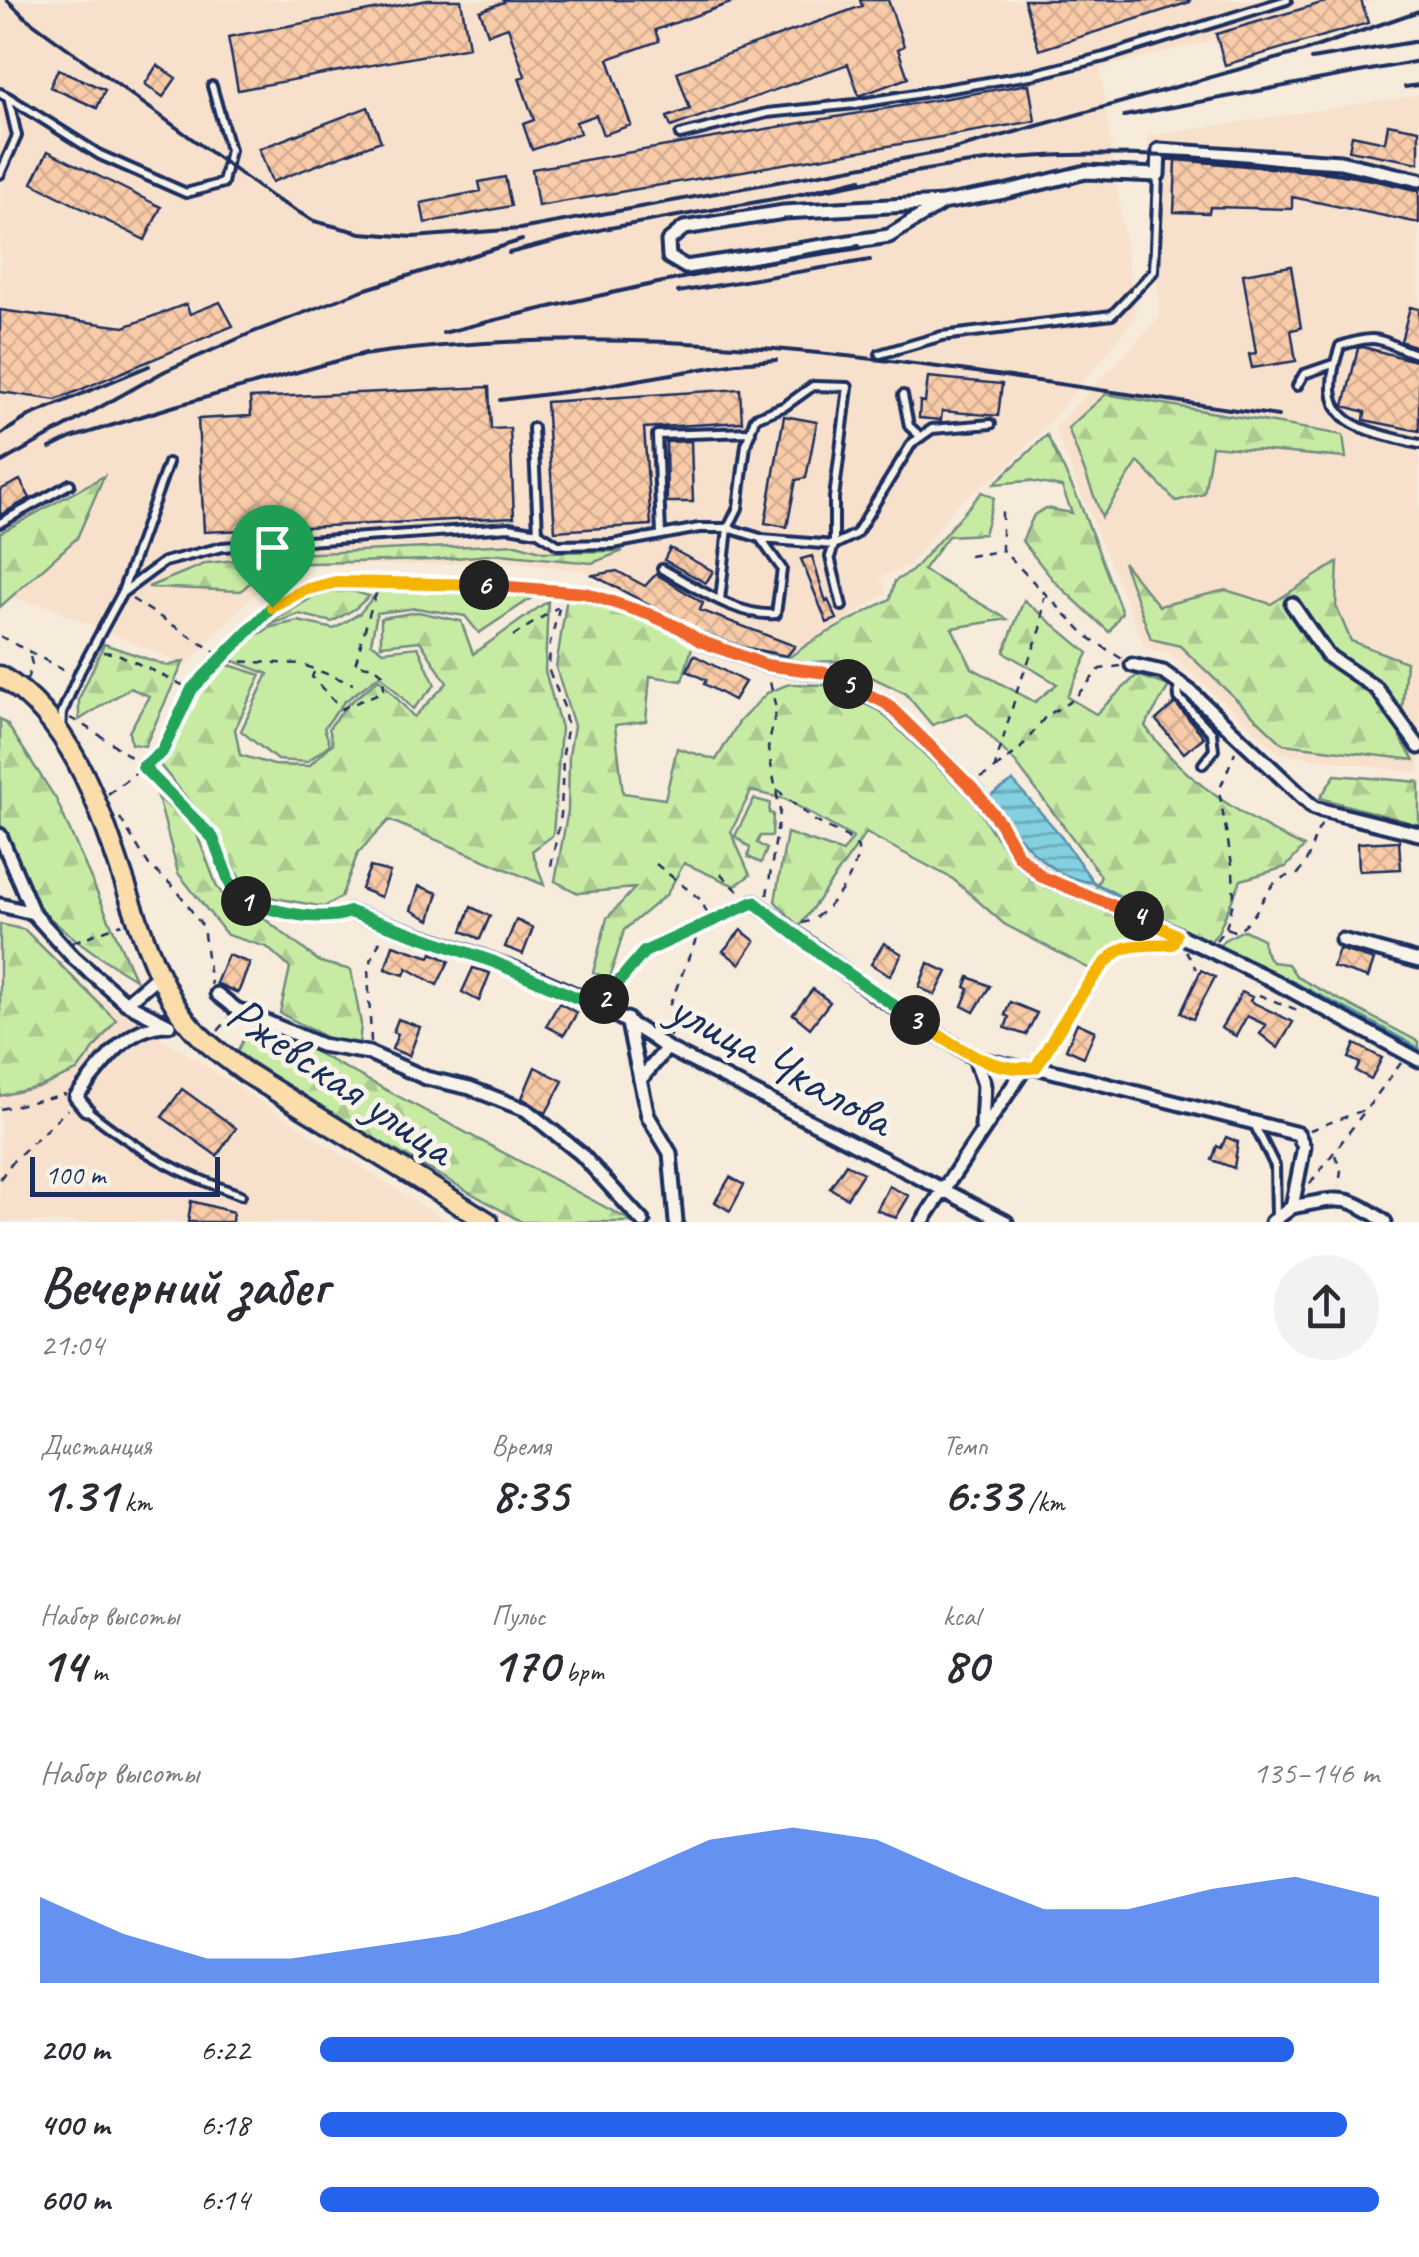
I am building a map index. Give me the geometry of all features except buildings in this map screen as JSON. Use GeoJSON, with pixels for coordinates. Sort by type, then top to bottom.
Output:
{"type":"FeatureCollection","features":[{"type":"Feature","properties":{"kind":"main road","name":"Ржевская улица"},"geometry":{"type":"LineString","coordinates":[[0,676],[16,686],[61,736],[90,790],[160,974],[174,1004],[190,1025],[245,1072],[488,1222]]}},
{"type":"Feature","properties":{"kind":"street"},"geometry":{"type":"LineString","coordinates":[[942,203],[890,236],[686,267],[669,258],[668,241],[684,228],[784,212],[942,203],[1086,172],[1158,175],[1159,150],[1340,162],[1419,180]]}},
{"type":"Feature","properties":{"kind":"street"},"geometry":{"type":"LineString","coordinates":[[1292,604],[1327,656],[1377,689],[1419,747]]}},
{"type":"Feature","properties":{"kind":"street"},"geometry":{"type":"LineString","coordinates":[[700,641],[766,665],[827,673],[887,704],[968,784],[1000,823],[1018,855],[1042,877],[1190,940],[1414,1056]]}},
{"type":"Feature","properties":{"kind":"street"},"geometry":{"type":"LineString","coordinates":[[1132,665],[1163,672],[1178,683],[1314,808],[1419,834]]}},
{"type":"Feature","properties":{"kind":"street"},"geometry":{"type":"LineString","coordinates":[[0,834],[33,913],[62,945],[126,1002],[169,1025]]}},
{"type":"Feature","properties":{"kind":"street"},"geometry":{"type":"LineString","coordinates":[[754,902],[876,996],[975,1058],[1298,1134],[1304,1147],[1292,1207]]}},
{"type":"Feature","properties":{"kind":"street"},"geometry":{"type":"LineString","coordinates":[[0,904],[33,913]]}},
{"type":"Feature","properties":{"kind":"street","name":"улица Чкалова"},"geometry":{"type":"LineString","coordinates":[[350,912],[494,962],[628,1019],[666,1048],[1006,1222]]}},
{"type":"Feature","properties":{"kind":"street"},"geometry":{"type":"LineString","coordinates":[[1342,940],[1419,961]]}},
{"type":"Feature","properties":{"kind":"street"},"geometry":{"type":"LineString","coordinates":[[126,1002],[160,974]]}},
{"type":"Feature","properties":{"kind":"street","name":"Ржевская улица"},"geometry":{"type":"LineString","coordinates":[[217,994],[236,1009],[321,1045],[368,1053],[426,1078],[470,1088],[526,1110],[581,1154],[643,1222]]}},
{"type":"Feature","properties":{"kind":"street"},"geometry":{"type":"LineString","coordinates":[[628,1019],[648,1116],[670,1153],[676,1222]]}},
{"type":"Feature","properties":{"kind":"street"},"geometry":{"type":"LineString","coordinates":[[82,1100],[132,1034],[153,1025],[190,1025]]}},
{"type":"Feature","properties":{"kind":"street"},"geometry":{"type":"LineString","coordinates":[[640,1080],[666,1048]]}},
{"type":"Feature","properties":{"kind":"street"},"geometry":{"type":"LineString","coordinates":[[975,1058],[984,1084],[982,1130]]}},
{"type":"Feature","properties":{"kind":"street"},"geometry":{"type":"LineString","coordinates":[[922,1222],[982,1130],[1030,1068]]}},
{"type":"Feature","properties":{"kind":"street"},"geometry":{"type":"LineString","coordinates":[[1274,1220],[1292,1207],[1338,1198],[1359,1203],[1385,1222]]}},
{"type":"Feature","properties":{"kind":"lane"},"geometry":{"type":"LineString","coordinates":[[680,134],[768,113],[855,104],[1036,74],[1287,0]]}},
{"type":"Feature","properties":{"kind":"lane"},"geometry":{"type":"LineString","coordinates":[[4,95],[100,155],[186,193],[223,183],[230,150],[212,86]]}},
{"type":"Feature","properties":{"kind":"lane"},"geometry":{"type":"LineString","coordinates":[[0,174],[16,136],[4,95]]}},
{"type":"Feature","properties":{"kind":"lane"},"geometry":{"type":"LineString","coordinates":[[880,354],[942,336],[1112,315],[1154,271],[1158,175]]}},
{"type":"Feature","properties":{"kind":"lane"},"geometry":{"type":"LineString","coordinates":[[1419,356],[1368,336],[1340,346],[1331,374],[1332,404],[1344,420],[1380,435],[1419,444]]}},
{"type":"Feature","properties":{"kind":"lane"},"geometry":{"type":"LineString","coordinates":[[1297,386],[1304,374],[1334,364]]}},
{"type":"Feature","properties":{"kind":"lane"},"geometry":{"type":"LineString","coordinates":[[720,600],[728,528],[738,508],[750,432],[756,418],[785,406],[814,386],[848,387],[830,557],[842,606]]}},
{"type":"Feature","properties":{"kind":"lane"},"geometry":{"type":"LineString","coordinates":[[903,395],[909,426],[921,437]]}},
{"type":"Feature","properties":{"kind":"lane"},"geometry":{"type":"LineString","coordinates":[[122,593],[164,562],[222,547],[508,527],[538,532],[558,546],[613,544],[699,528],[728,528],[760,538],[834,546],[856,534],[912,444],[932,428],[991,424]]}},
{"type":"Feature","properties":{"kind":"lane"},"geometry":{"type":"LineString","coordinates":[[533,428],[538,532]]}},
{"type":"Feature","properties":{"kind":"lane"},"geometry":{"type":"LineString","coordinates":[[661,534],[657,435],[750,432]]}},
{"type":"Feature","properties":{"kind":"lane"},"geometry":{"type":"LineString","coordinates":[[61,736],[62,713],[122,593],[168,462]]}},
{"type":"Feature","properties":{"kind":"lane"},"geometry":{"type":"LineString","coordinates":[[0,523],[70,484]]}},
{"type":"Feature","properties":{"kind":"lane"},"geometry":{"type":"LineString","coordinates":[[662,568],[720,600],[760,615],[776,614],[782,569],[760,538]]}},
{"type":"Feature","properties":{"kind":"lane"},"geometry":{"type":"LineString","coordinates":[[1178,683],[1178,698],[1212,733],[1214,750],[1202,764]]}},
{"type":"Feature","properties":{"kind":"lane"},"geometry":{"type":"LineString","coordinates":[[38,708],[62,713]]}},
{"type":"Feature","properties":{"kind":"lane"},"geometry":{"type":"LineString","coordinates":[[82,1100],[130,1144],[163,1165],[240,1196]]}},
{"type":"Feature","properties":{"kind":"lane"},"geometry":{"type":"LineString","coordinates":[[1255,1126],[1275,1166],[1274,1220]]}},
{"type":"Feature","properties":{"kind":"path"},"geometry":{"type":"LineString","coordinates":[[1002,512],[1002,550],[1088,637],[1132,665]]}},
{"type":"Feature","properties":{"kind":"path"},"geometry":{"type":"LineString","coordinates":[[970,556],[1002,550]]}},
{"type":"Feature","properties":{"kind":"path"},"geometry":{"type":"LineString","coordinates":[[106,796],[162,752],[192,689],[222,656],[272,607],[304,590],[336,582],[484,584],[585,593],[648,614],[700,641]]}},
{"type":"Feature","properties":{"kind":"path"},"geometry":{"type":"LineString","coordinates":[[315,669],[312,677],[341,709],[384,692],[382,674],[374,666],[355,664],[368,629],[375,593],[382,584]]}},
{"type":"Feature","properties":{"kind":"path"},"geometry":{"type":"LineString","coordinates":[[551,866],[561,815],[567,729],[564,707],[549,671],[550,643],[563,591]]}},
{"type":"Feature","properties":{"kind":"path"},"geometry":{"type":"LineString","coordinates":[[122,593],[230,660],[301,664],[353,684]]}},
{"type":"Feature","properties":{"kind":"path"},"geometry":{"type":"LineString","coordinates":[[994,770],[1018,688],[1041,629],[1044,596]]}},
{"type":"Feature","properties":{"kind":"path"},"geometry":{"type":"LineString","coordinates":[[513,636],[559,606]]}},
{"type":"Feature","properties":{"kind":"path"},"geometry":{"type":"LineString","coordinates":[[0,636],[78,677]]}},
{"type":"Feature","properties":{"kind":"path"},"geometry":{"type":"LineString","coordinates":[[26,681],[32,664],[28,649]]}},
{"type":"Feature","properties":{"kind":"path"},"geometry":{"type":"LineString","coordinates":[[92,651],[118,654],[192,689]]}},
{"type":"Feature","properties":{"kind":"path"},"geometry":{"type":"LineString","coordinates":[[598,1007],[644,952],[767,895],[780,811],[768,749],[776,709],[766,665]]}},
{"type":"Feature","properties":{"kind":"path"},"geometry":{"type":"LineString","coordinates":[[968,784],[1020,749],[1046,716],[1073,700],[1100,669],[1132,665]]}},
{"type":"Feature","properties":{"kind":"path"},"geometry":{"type":"LineString","coordinates":[[62,713],[107,737],[143,767],[213,838],[232,889],[247,902],[334,918],[350,912]]}},
{"type":"Feature","properties":{"kind":"path"},"geometry":{"type":"LineString","coordinates":[[1220,936],[1234,899],[1234,884],[1219,791],[1240,739]]}},
{"type":"Feature","properties":{"kind":"path"},"geometry":{"type":"LineString","coordinates":[[776,789],[815,822],[847,837],[858,848],[858,862],[838,897],[812,922]]}},
{"type":"Feature","properties":{"kind":"path"},"geometry":{"type":"LineString","coordinates":[[1226,928],[1234,931],[1246,926],[1272,882],[1298,875],[1309,862],[1318,829],[1332,813]]}},
{"type":"Feature","properties":{"kind":"path"},"geometry":{"type":"LineString","coordinates":[[112,814],[122,819],[148,865],[176,889],[204,927],[211,985],[217,994]]}},
{"type":"Feature","properties":{"kind":"path"},"geometry":{"type":"LineString","coordinates":[[656,864],[701,900],[710,920]]}},
{"type":"Feature","properties":{"kind":"path"},"geometry":{"type":"LineString","coordinates":[[722,874],[738,894],[754,902]]}},
{"type":"Feature","properties":{"kind":"path"},"geometry":{"type":"LineString","coordinates":[[62,945],[137,918]]}},
{"type":"Feature","properties":{"kind":"path"},"geometry":{"type":"LineString","coordinates":[[666,1048],[670,1041],[668,1009],[703,924]]}},
{"type":"Feature","properties":{"kind":"path"},"geometry":{"type":"LineString","coordinates":[[368,1053],[372,1039],[368,967],[387,925]]}},
{"type":"Feature","properties":{"kind":"path"},"geometry":{"type":"LineString","coordinates":[[1030,1068],[1114,954],[1128,947],[1172,944],[1176,935]]}},
{"type":"Feature","properties":{"kind":"path"},"geometry":{"type":"LineString","coordinates":[[1190,940],[1185,954],[1196,969]]}},
{"type":"Feature","properties":{"kind":"path"},"geometry":{"type":"LineString","coordinates":[[1259,995],[1299,1011],[1321,1006]]}},
{"type":"Feature","properties":{"kind":"path"},"geometry":{"type":"LineString","coordinates":[[208,1044],[236,1009]]}},
{"type":"Feature","properties":{"kind":"path"},"geometry":{"type":"LineString","coordinates":[[1292,1207],[1366,1110],[1414,1056]]}},
{"type":"Feature","properties":{"kind":"path"},"geometry":{"type":"LineString","coordinates":[[0,1109],[82,1100]]}},
{"type":"Feature","properties":{"kind":"path"},"geometry":{"type":"LineString","coordinates":[[0,1179],[12,1162],[82,1100]]}},
{"type":"Feature","properties":{"kind":"path"},"geometry":{"type":"LineString","coordinates":[[1298,1134],[1366,1110]]}},
{"type":"Feature","properties":{"kind":"path"},"geometry":{"type":"LineString","coordinates":[[1335,1154],[1341,1170],[1338,1198]]}},
{"type":"Feature","properties":{"kind":"shaded area"},"geometry":{"type":"Polygon","coordinates":[[[0,0],[1379,0],[1100,68],[1136,317],[1050,422],[1000,473],[956,505],[909,566],[881,577],[886,593],[788,657],[716,642],[581,570],[499,560],[433,565],[281,565],[187,665],[45,606],[0,595],[0,0]]]}},
{"type":"Feature","properties":{"kind":"shaded area"},"geometry":{"type":"Polygon","coordinates":[[[1419,95],[1419,773],[1279,753],[1169,653],[1145,648],[1054,428],[1160,317],[1147,136],[1419,95]]]}},
{"type":"Feature","properties":{"kind":"shaded area"},"geometry":{"type":"Polygon","coordinates":[[[0,922],[46,963],[447,1222],[0,1222],[0,922]]]}},
{"type":"Feature","properties":{"kind":"green space"},"geometry":{"type":"Polygon","coordinates":[[[1106,394],[1343,435],[1346,458],[1212,446],[1204,494],[1176,501],[1138,462],[1102,517],[1068,428],[1106,394]]]}},
{"type":"Feature","properties":{"kind":"green space"},"geometry":{"type":"Polygon","coordinates":[[[1047,435],[1079,501],[1122,612],[1109,632],[1054,581],[1022,541],[1034,515],[1046,508],[1072,513],[1062,487],[1028,481],[994,484],[1047,435]]]}},
{"type":"Feature","properties":{"kind":"green space"},"geometry":{"type":"Polygon","coordinates":[[[104,476],[77,538],[0,607],[0,533],[104,476]]]}},
{"type":"Feature","properties":{"kind":"green space"},"geometry":{"type":"Polygon","coordinates":[[[982,492],[994,498],[984,534],[948,536],[923,570],[1007,619],[952,628],[972,668],[1035,702],[1057,684],[1004,652],[1024,600],[1088,653],[1067,697],[1096,714],[1137,675],[1169,686],[1145,726],[1160,746],[1217,796],[1304,847],[1286,867],[1241,880],[1218,932],[1208,945],[1094,892],[1101,876],[1016,763],[967,713],[932,725],[905,693],[838,661],[785,663],[717,642],[788,658],[890,599],[895,581],[912,571],[982,492]]]}},
{"type":"Feature","properties":{"kind":"green space"},"geometry":{"type":"Polygon","coordinates":[[[516,544],[544,552],[623,551],[592,563],[500,554],[432,560],[270,564],[241,591],[148,587],[207,563],[294,554],[516,544]]]}},
{"type":"Feature","properties":{"kind":"green space"},"geometry":{"type":"Polygon","coordinates":[[[1123,562],[1159,606],[1226,590],[1271,604],[1338,562],[1336,606],[1351,641],[1406,662],[1400,737],[1414,760],[1283,744],[1180,646],[1151,639],[1123,562]]]}},
{"type":"Feature","properties":{"kind":"green space"},"geometry":{"type":"Polygon","coordinates":[[[482,588],[536,595],[479,633],[465,616],[416,608],[377,613],[371,643],[383,651],[418,647],[435,685],[413,709],[380,675],[344,702],[324,728],[330,744],[307,762],[277,760],[241,731],[268,674],[219,655],[272,627],[298,621],[334,629],[360,613],[380,589],[482,588]]]}},
{"type":"Feature","properties":{"kind":"green space"},"geometry":{"type":"Polygon","coordinates":[[[352,591],[369,596],[332,622],[299,614],[264,627],[321,592],[352,591]]]}},
{"type":"Feature","properties":{"kind":"green space"},"geometry":{"type":"Polygon","coordinates":[[[567,597],[650,619],[693,644],[682,681],[650,676],[646,721],[615,725],[623,793],[665,799],[677,748],[716,760],[739,722],[767,693],[789,684],[825,685],[880,711],[972,800],[1032,881],[1112,912],[1157,939],[1109,950],[1090,969],[1004,924],[953,879],[866,833],[799,927],[775,901],[787,833],[843,852],[853,838],[785,799],[751,791],[731,832],[750,875],[735,886],[684,863],[667,894],[624,930],[610,978],[593,973],[607,918],[635,888],[578,893],[555,881],[568,810],[574,726],[556,667],[567,597]]]}},
{"type":"Feature","properties":{"kind":"green space"},"geometry":{"type":"Polygon","coordinates":[[[548,601],[545,671],[561,728],[553,835],[532,851],[544,885],[389,820],[358,853],[341,897],[324,907],[247,893],[219,838],[156,760],[190,680],[210,659],[261,675],[235,729],[240,755],[274,765],[309,766],[333,743],[329,728],[347,705],[379,679],[414,717],[447,683],[420,641],[381,645],[381,618],[418,612],[461,621],[473,654],[548,601]]]}},
{"type":"Feature","properties":{"kind":"green space"},"geometry":{"type":"Polygon","coordinates":[[[104,644],[168,666],[184,661],[145,746],[131,744],[129,732],[149,696],[130,688],[79,720],[79,699],[104,644]]]}},
{"type":"Feature","properties":{"kind":"green space"},"geometry":{"type":"Polygon","coordinates":[[[0,719],[56,799],[135,979],[41,910],[2,860],[0,719]]]}},
{"type":"Feature","properties":{"kind":"green space"},"geometry":{"type":"Polygon","coordinates":[[[1335,775],[1419,782],[1419,825],[1320,798],[1335,775]]]}},
{"type":"Feature","properties":{"kind":"green space"},"geometry":{"type":"Polygon","coordinates":[[[158,797],[195,829],[217,887],[231,905],[261,916],[320,962],[351,970],[361,1024],[359,1046],[335,1042],[280,1013],[290,968],[267,947],[227,935],[178,873],[158,797]]]}},
{"type":"Feature","properties":{"kind":"green space"},"geometry":{"type":"Polygon","coordinates":[[[754,799],[770,803],[769,813],[773,814],[772,836],[760,836],[757,843],[767,849],[761,863],[748,857],[750,848],[735,836],[754,799]]]}},
{"type":"Feature","properties":{"kind":"green space"},"geometry":{"type":"Polygon","coordinates":[[[0,924],[25,930],[116,1020],[77,1071],[42,1086],[0,1096],[0,924]]]}},
{"type":"Feature","properties":{"kind":"green space"},"geometry":{"type":"Polygon","coordinates":[[[1244,930],[1263,939],[1264,950],[1272,962],[1288,964],[1297,977],[1419,1042],[1419,1055],[1316,996],[1216,950],[1224,940],[1244,930]]]}},
{"type":"Feature","properties":{"kind":"green space"},"geometry":{"type":"Polygon","coordinates":[[[265,1025],[633,1222],[522,1222],[323,1109],[237,1052],[243,1040],[265,1025]]]}},
{"type":"Feature","properties":{"kind":"water"},"geometry":{"type":"Polygon","coordinates":[[[1013,781],[1057,831],[1094,883],[1060,872],[1021,839],[990,796],[1013,781]]]}},
{"type":"Feature","properties":{"kind":"waterway"},"geometry":{"type":"LineString","coordinates":[[1094,883],[1419,1049]]}},
{"type":"Feature","properties":{"kind":"railway"},"geometry":{"type":"LineString","coordinates":[[7,0],[26,18],[272,197],[314,221],[361,233],[413,237],[520,229],[951,150],[1304,51],[1419,11]]}},
{"type":"Feature","properties":{"kind":"railway"},"geometry":{"type":"LineString","coordinates":[[1311,59],[1419,41]]}},
{"type":"Feature","properties":{"kind":"railway"},"geometry":{"type":"LineString","coordinates":[[1124,116],[1419,61]]}},
{"type":"Feature","properties":{"kind":"railway"},"geometry":{"type":"LineString","coordinates":[[1405,87],[1419,85]]}},
{"type":"Feature","properties":{"kind":"railway"},"geometry":{"type":"LineString","coordinates":[[861,179],[796,195],[933,169],[1064,155],[1166,156],[1271,164],[1419,189]]}},
{"type":"Feature","properties":{"kind":"railway"},"geometry":{"type":"LineString","coordinates":[[509,253],[604,229],[796,195]]}},
{"type":"Feature","properties":{"kind":"railway"},"geometry":{"type":"LineString","coordinates":[[0,463],[165,371],[251,333],[363,290],[522,240]]}},
{"type":"Feature","properties":{"kind":"railway"},"geometry":{"type":"LineString","coordinates":[[443,333],[650,285],[859,246]]}},
{"type":"Feature","properties":{"kind":"railway"},"geometry":{"type":"LineString","coordinates":[[678,292],[870,260]]}},
{"type":"Feature","properties":{"kind":"railway"},"geometry":{"type":"LineString","coordinates":[[356,356],[471,344],[587,340],[702,344],[933,366],[1278,416]]}},
{"type":"Feature","properties":{"kind":"railway"},"geometry":{"type":"LineString","coordinates":[[50,448],[175,406],[366,353]]}},
{"type":"Feature","properties":{"kind":"railway"},"geometry":{"type":"LineString","coordinates":[[500,400],[776,360]]}},
{"type":"Feature","properties":{"kind":"railway"},"geometry":{"type":"LineString","coordinates":[[0,435],[29,416],[149,366]]}},
{"type":"Feature","properties":{"kind":"route"},"geometry":{"type":"LineString","coordinates":[[336,582],[484,584],[585,593],[648,614],[700,641],[766,665],[827,673],[887,704],[975,791],[1018,855],[1042,877],[1176,935],[1172,944],[1128,947],[1114,954],[1080,997],[1036,1067],[1024,1069],[975,1058],[876,996],[754,902],[644,952],[598,1007],[494,962],[350,912],[334,918],[247,902],[232,889],[213,838],[143,767],[162,752],[192,689],[272,607],[304,590],[336,582]]}}]}
